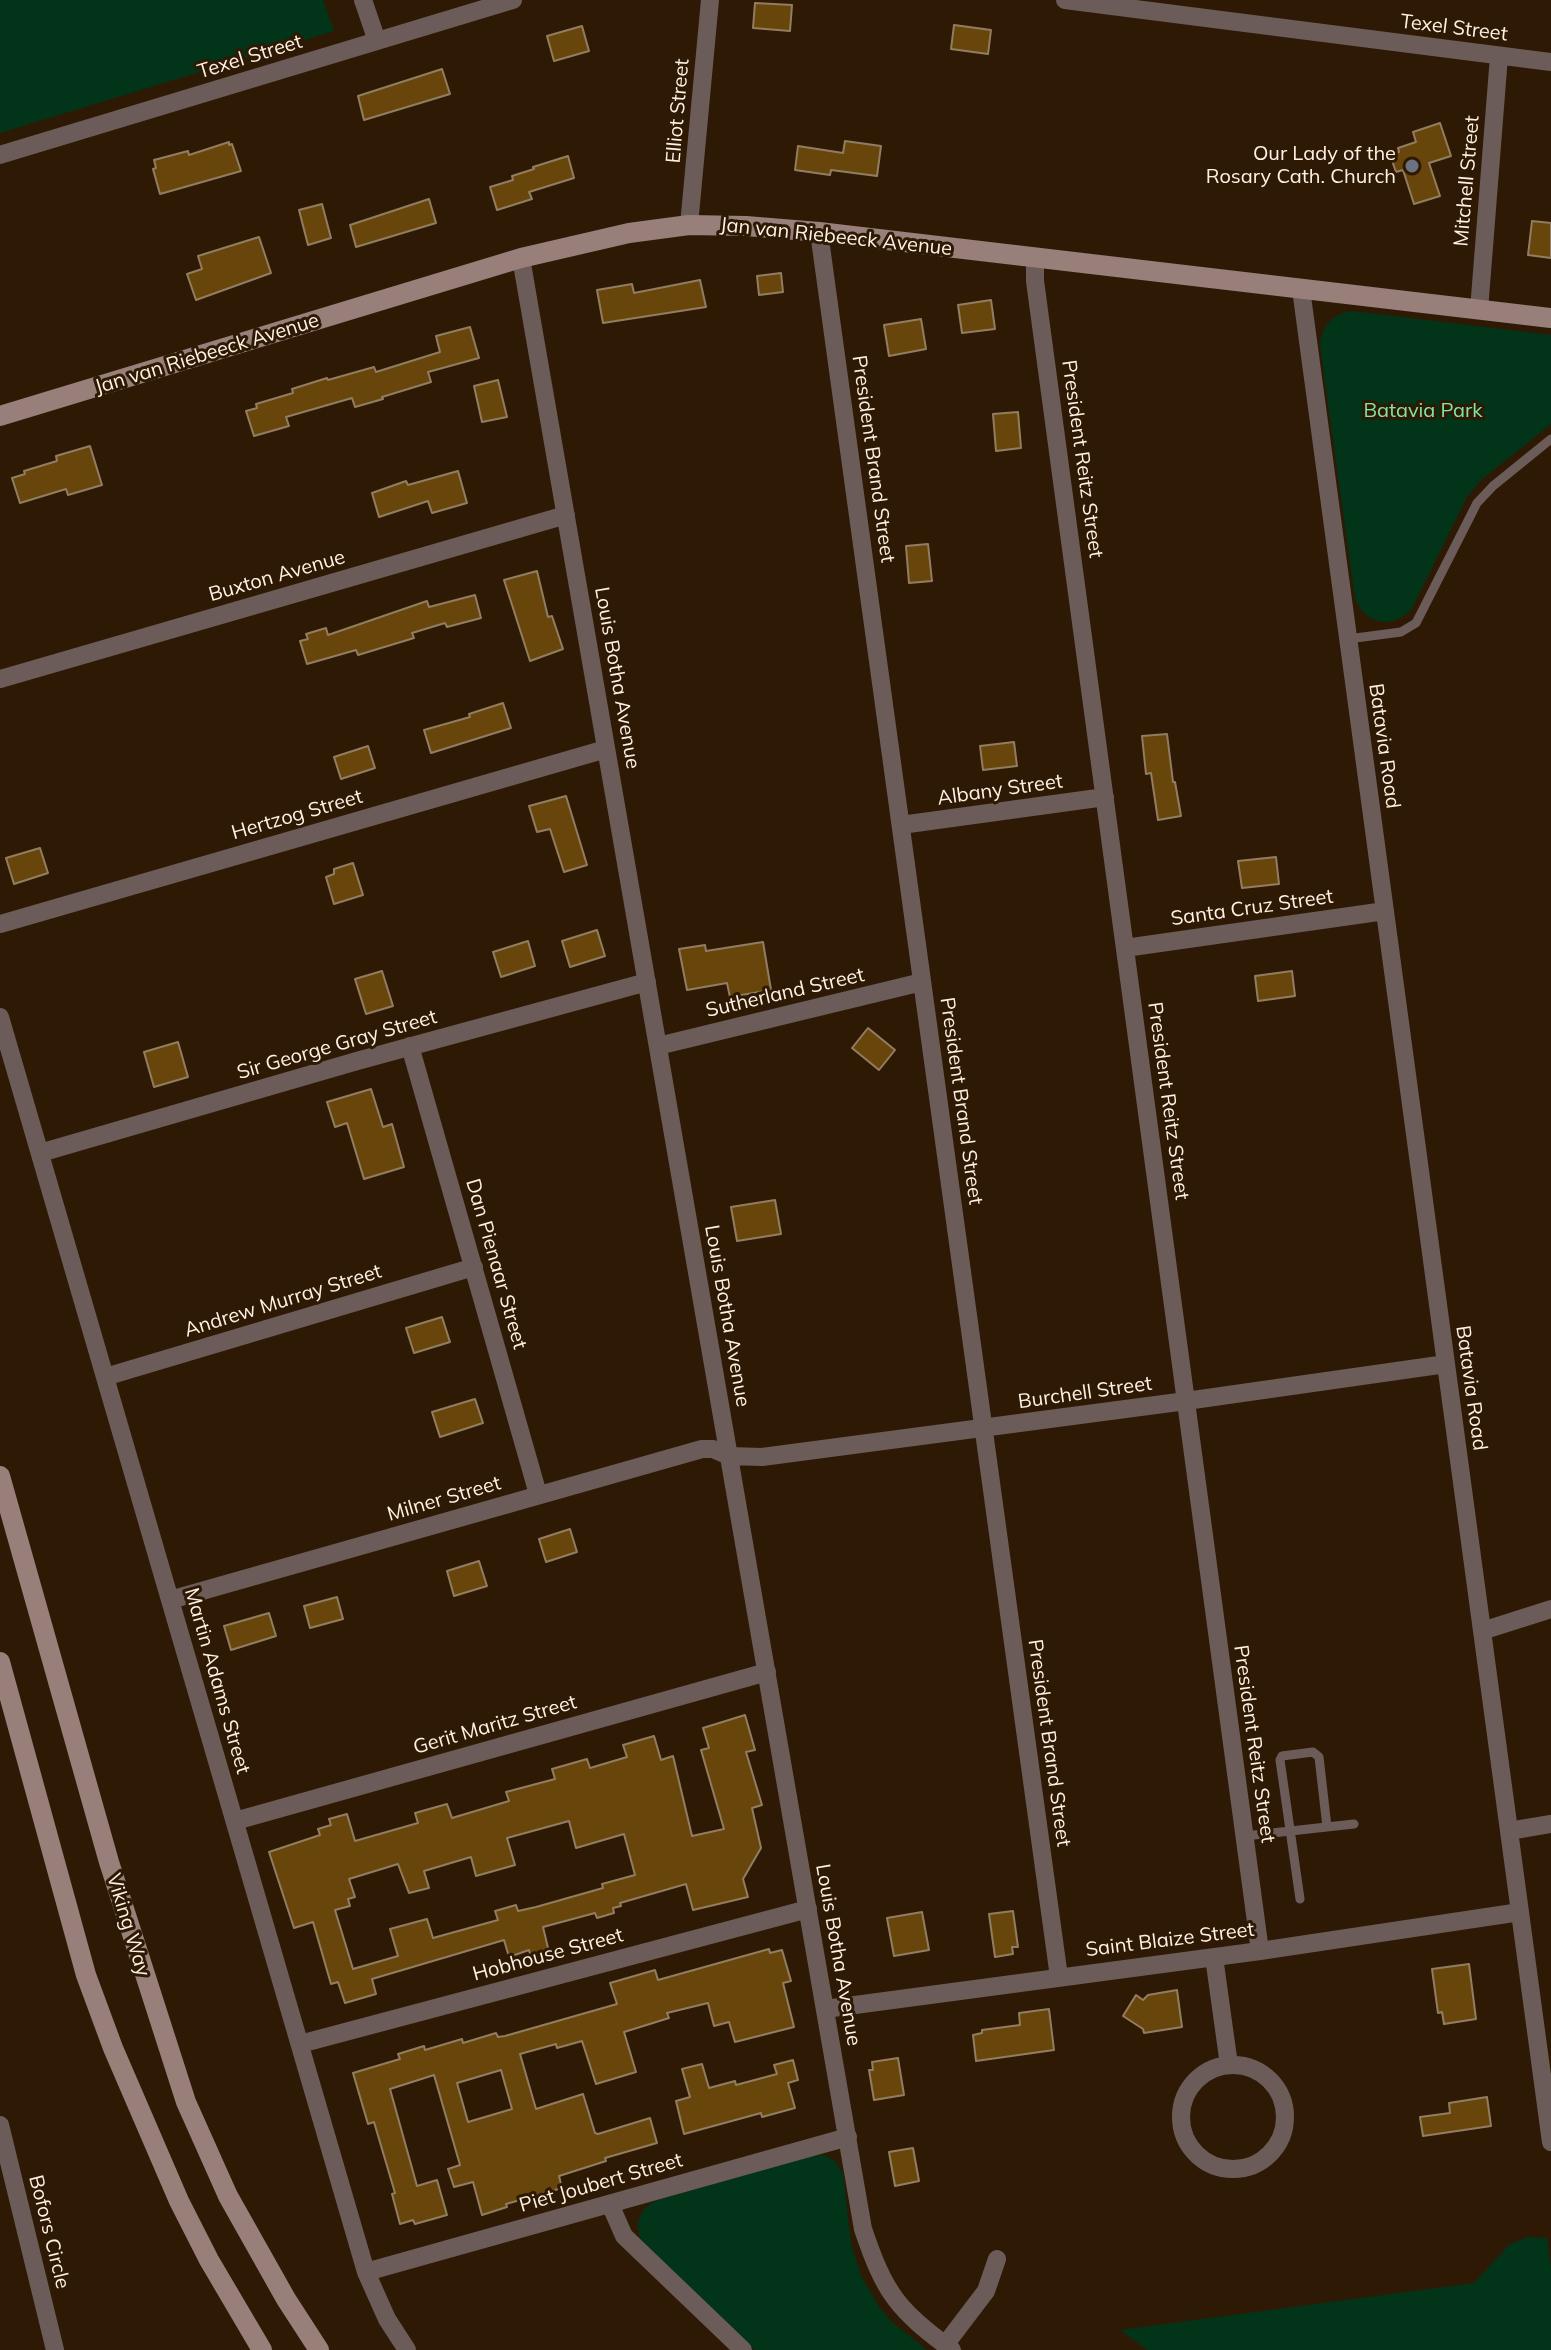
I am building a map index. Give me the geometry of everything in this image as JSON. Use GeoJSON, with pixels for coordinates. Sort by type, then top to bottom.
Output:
{"type":"FeatureCollection","features":[{"type":"Feature","properties":{"kind":"main road","name":"Jan van Riebeeck Avenue"},"geometry":{"type":"LineString","coordinates":[[0,416],[521,258],[587,241],[689,225],[819,232],[1551,318]]}},
{"type":"Feature","properties":{"kind":"main road","name":"Viking Way"},"geometry":{"type":"LineString","coordinates":[[0,1476],[109,1862],[186,2102],[228,2196],[286,2299],[319,2350]]}},
{"type":"Feature","properties":{"kind":"main road"},"geometry":{"type":"LineString","coordinates":[[0,1662],[86,1975],[113,2048],[179,2201],[209,2260],[262,2350]]}},
{"type":"Feature","properties":{"kind":"street"},"geometry":{"type":"LineString","coordinates":[[363,0],[377,41]]}},
{"type":"Feature","properties":{"kind":"street","name":"Texel Street"},"geometry":{"type":"LineString","coordinates":[[0,155],[513,0]]}},
{"type":"Feature","properties":{"kind":"street","name":"Elliot Street"},"geometry":{"type":"LineString","coordinates":[[689,225],[710,0]]}},
{"type":"Feature","properties":{"kind":"street","name":"Texel Street"},"geometry":{"type":"LineString","coordinates":[[1065,0],[1192,8],[1551,62]]}},
{"type":"Feature","properties":{"kind":"street","name":"Mitchell Street"},"geometry":{"type":"LineString","coordinates":[[1479,310],[1499,56]]}},
{"type":"Feature","properties":{"kind":"street","name":"President Brand Street"},"geometry":{"type":"LineString","coordinates":[[819,232],[1059,1977]]}},
{"type":"Feature","properties":{"kind":"street","name":"Louis Botha Avenue"},"geometry":{"type":"LineString","coordinates":[[521,258],[863,2229],[878,2274],[899,2306],[949,2347]]}},
{"type":"Feature","properties":{"kind":"street","name":"President Reitz Street"},"geometry":{"type":"LineString","coordinates":[[1035,258],[1035,281],[1260,1951]]}},
{"type":"Feature","properties":{"kind":"street","name":"Batavia Road"},"geometry":{"type":"LineString","coordinates":[[1301,289],[1551,2142]]}},
{"type":"Feature","properties":{"kind":"street","name":"Buxton Avenue"},"geometry":{"type":"LineString","coordinates":[[0,679],[566,515]]}},
{"type":"Feature","properties":{"kind":"street","name":"Hertzog Street"},"geometry":{"type":"LineString","coordinates":[[0,924],[606,749]]}},
{"type":"Feature","properties":{"kind":"street","name":"Albany Street"},"geometry":{"type":"LineString","coordinates":[[901,825],[1105,797]]}},
{"type":"Feature","properties":{"kind":"street","name":"Santa Cruz Street"},"geometry":{"type":"LineString","coordinates":[[1125,948],[1385,911]]}},
{"type":"Feature","properties":{"kind":"street","name":"Sir George Gray Street"},"geometry":{"type":"LineString","coordinates":[[40,1153],[410,1046],[647,982]]}},
{"type":"Feature","properties":{"kind":"street","name":"Sutherland Street"},"geometry":{"type":"LineString","coordinates":[[658,1046],[922,982]]}},
{"type":"Feature","properties":{"kind":"street","name":"Martin Adams Street"},"geometry":{"type":"LineString","coordinates":[[0,1017],[366,2272],[387,2319],[407,2350]]}},
{"type":"Feature","properties":{"kind":"street","name":"Dan Pienaar Street"},"geometry":{"type":"LineString","coordinates":[[410,1046],[538,1494]]}},
{"type":"Feature","properties":{"kind":"street","name":"Andrew Murray Street"},"geometry":{"type":"LineString","coordinates":[[105,1377],[474,1267]]}},
{"type":"Feature","properties":{"kind":"street","name":"Burchell Street"},"geometry":{"type":"LineString","coordinates":[[729,1456],[762,1457],[1446,1364]]}},
{"type":"Feature","properties":{"kind":"street","name":"Milner Street"},"geometry":{"type":"LineString","coordinates":[[170,1600],[702,1449],[713,1449],[729,1456]]}},
{"type":"Feature","properties":{"kind":"street"},"geometry":{"type":"LineString","coordinates":[[1482,1631],[1551,1609]]}},
{"type":"Feature","properties":{"kind":"street","name":"Gerit Maritz Street"},"geometry":{"type":"LineString","coordinates":[[235,1821],[767,1672]]}},
{"type":"Feature","properties":{"kind":"street"},"geometry":{"type":"LineString","coordinates":[[1509,1831],[1551,1824]]}},
{"type":"Feature","properties":{"kind":"street","name":"Hobhouse Street"},"geometry":{"type":"LineString","coordinates":[[300,2044],[808,1909]]}},
{"type":"Feature","properties":{"kind":"street","name":"Saint Blaize Street"},"geometry":{"type":"LineString","coordinates":[[825,2009],[1260,1951],[1520,1912]]}},
{"type":"Feature","properties":{"kind":"street"},"geometry":{"type":"LineString","coordinates":[[1214,1957],[1229,2065]]}},
{"type":"Feature","properties":{"kind":"street"},"geometry":{"type":"LineString","coordinates":[[1229,2065],[1257,2071],[1269,2080],[1278,2091],[1285,2120],[1275,2148],[1252,2166],[1237,2169],[1223,2168],[1197,2154],[1182,2129],[1184,2099],[1191,2086],[1214,2068],[1229,2065]]}},
{"type":"Feature","properties":{"kind":"street","name":"Bofors Circle"},"geometry":{"type":"LineString","coordinates":[[0,2125],[55,2350]]}},
{"type":"Feature","properties":{"kind":"street","name":"Piet Joubert Street"},"geometry":{"type":"LineString","coordinates":[[366,2272],[848,2137]]}},
{"type":"Feature","properties":{"kind":"street"},"geometry":{"type":"LineString","coordinates":[[610,2204],[614,2219],[632,2244],[743,2350]]}},
{"type":"Feature","properties":{"kind":"street"},"geometry":{"type":"LineString","coordinates":[[949,2347],[986,2291],[997,2259]]}},
{"type":"Feature","properties":{"kind":"lane"},"geometry":{"type":"LineString","coordinates":[[1348,639],[1401,632],[1416,623],[1477,503],[1551,439]]}},
{"type":"Feature","properties":{"kind":"lane"},"geometry":{"type":"LineString","coordinates":[[1300,1899],[1280,1760],[1285,1754],[1313,1752],[1319,1757],[1327,1827]]}},
{"type":"Feature","properties":{"kind":"lane"},"geometry":{"type":"LineString","coordinates":[[1245,1836],[1354,1824]]}},
{"type":"Feature","properties":{"kind":"green space"},"geometry":{"type":"Polygon","coordinates":[[[0,0],[323,0],[334,31],[0,133],[0,0]]]}},
{"type":"Feature","properties":{"kind":"green space","name":"Batavia Park"},"geometry":{"type":"Polygon","coordinates":[[[1352,311],[1551,335],[1551,424],[1481,480],[1467,497],[1411,610],[1387,622],[1365,614],[1355,598],[1320,345],[1323,332],[1330,322],[1352,311]]]}},
{"type":"Feature","properties":{"kind":"green space"},"geometry":{"type":"Polygon","coordinates":[[[824,2155],[835,2161],[843,2173],[851,2244],[862,2278],[892,2322],[927,2350],[755,2350],[643,2243],[639,2220],[654,2201],[824,2155]]]}},
{"type":"Feature","properties":{"kind":"green space"},"geometry":{"type":"Polygon","coordinates":[[[1528,2237],[1547,2238],[1551,2266],[1551,2350],[1148,2350],[1120,2330],[1474,2283],[1510,2244],[1528,2237]]]}},
{"type":"Feature","properties":{"kind":"building"},"geometry":{"type":"Polygon","coordinates":[[[755,3],[792,5],[790,31],[753,28],[755,3]]]}},
{"type":"Feature","properties":{"kind":"building"},"geometry":{"type":"Polygon","coordinates":[[[954,25],[991,30],[988,54],[951,49],[954,25]]]}},
{"type":"Feature","properties":{"kind":"building"},"geometry":{"type":"Polygon","coordinates":[[[582,26],[589,51],[554,61],[547,36],[582,26]]]}},
{"type":"Feature","properties":{"kind":"building"},"geometry":{"type":"Polygon","coordinates":[[[442,69],[450,94],[364,120],[358,96],[442,69]]]}},
{"type":"Feature","properties":{"kind":"building","name":"Our Lady of the Rosary Cath. Church"},"geometry":{"type":"Polygon","coordinates":[[[1440,123],[1451,156],[1429,163],[1440,196],[1414,204],[1403,170],[1396,172],[1390,155],[1399,152],[1398,148],[1416,142],[1413,132],[1440,123]]]}},
{"type":"Feature","properties":{"kind":"building"},"geometry":{"type":"Polygon","coordinates":[[[845,141],[881,146],[877,176],[831,170],[830,175],[795,170],[798,146],[843,153],[845,141]]]}},
{"type":"Feature","properties":{"kind":"building"},"geometry":{"type":"Polygon","coordinates":[[[229,142],[241,171],[160,194],[153,169],[156,168],[154,160],[188,151],[189,155],[229,142]]]}},
{"type":"Feature","properties":{"kind":"building"},"geometry":{"type":"Polygon","coordinates":[[[568,156],[574,178],[529,192],[532,199],[497,210],[490,187],[513,180],[512,176],[533,167],[568,156]]]}},
{"type":"Feature","properties":{"kind":"building"},"geometry":{"type":"Polygon","coordinates":[[[429,199],[436,223],[356,247],[350,225],[429,199]]]}},
{"type":"Feature","properties":{"kind":"building"},"geometry":{"type":"Polygon","coordinates":[[[322,204],[331,238],[308,245],[299,210],[322,204]]]}},
{"type":"Feature","properties":{"kind":"building"},"geometry":{"type":"Polygon","coordinates":[[[1532,221],[1551,223],[1551,258],[1528,255],[1532,221]]]}},
{"type":"Feature","properties":{"kind":"building"},"geometry":{"type":"Polygon","coordinates":[[[259,237],[271,273],[196,300],[187,274],[202,269],[198,256],[259,237]]]}},
{"type":"Feature","properties":{"kind":"building"},"geometry":{"type":"Polygon","coordinates":[[[781,273],[783,292],[759,295],[757,276],[781,273]]]}},
{"type":"Feature","properties":{"kind":"building"},"geometry":{"type":"Polygon","coordinates":[[[700,280],[706,307],[603,323],[597,290],[632,284],[634,293],[700,280]]]}},
{"type":"Feature","properties":{"kind":"building"},"geometry":{"type":"Polygon","coordinates":[[[991,300],[995,329],[962,333],[958,305],[991,300]]]}},
{"type":"Feature","properties":{"kind":"building"},"geometry":{"type":"Polygon","coordinates":[[[921,319],[926,349],[889,356],[884,325],[921,319]]]}},
{"type":"Feature","properties":{"kind":"building"},"geometry":{"type":"Polygon","coordinates":[[[470,327],[479,358],[428,372],[431,382],[383,399],[355,407],[352,398],[286,417],[289,426],[254,436],[246,411],[257,408],[256,404],[327,378],[374,367],[376,372],[440,352],[436,336],[470,327]]]}},
{"type":"Feature","properties":{"kind":"building"},"geometry":{"type":"Polygon","coordinates":[[[498,380],[507,417],[482,422],[474,386],[498,380]]]}},
{"type":"Feature","properties":{"kind":"building"},"geometry":{"type":"Polygon","coordinates":[[[1018,412],[1021,448],[996,451],[993,414],[1018,412]]]}},
{"type":"Feature","properties":{"kind":"building"},"geometry":{"type":"Polygon","coordinates":[[[90,446],[102,485],[68,495],[66,489],[20,503],[12,478],[57,461],[56,456],[90,446]]]}},
{"type":"Feature","properties":{"kind":"building"},"geometry":{"type":"Polygon","coordinates":[[[458,471],[467,503],[432,513],[428,501],[379,517],[372,493],[406,481],[408,485],[458,471]]]}},
{"type":"Feature","properties":{"kind":"building"},"geometry":{"type":"Polygon","coordinates":[[[928,544],[932,581],[909,583],[906,546],[928,544]]]}},
{"type":"Feature","properties":{"kind":"building"},"geometry":{"type":"Polygon","coordinates":[[[537,571],[548,617],[552,616],[563,649],[530,661],[504,580],[537,571]]]}},
{"type":"Feature","properties":{"kind":"building"},"geometry":{"type":"Polygon","coordinates":[[[475,595],[481,618],[447,627],[445,623],[412,633],[414,638],[358,655],[356,650],[307,664],[300,641],[308,639],[306,634],[326,628],[328,635],[427,601],[429,607],[475,595]]]}},
{"type":"Feature","properties":{"kind":"building"},"geometry":{"type":"Polygon","coordinates":[[[503,703],[511,728],[431,753],[424,730],[470,717],[469,714],[503,703]]]}},
{"type":"Feature","properties":{"kind":"building"},"geometry":{"type":"Polygon","coordinates":[[[1167,734],[1181,816],[1158,820],[1151,773],[1146,774],[1142,736],[1167,734]]]}},
{"type":"Feature","properties":{"kind":"building"},"geometry":{"type":"Polygon","coordinates":[[[1014,742],[1017,766],[983,770],[980,746],[1014,742]]]}},
{"type":"Feature","properties":{"kind":"building"},"geometry":{"type":"Polygon","coordinates":[[[368,746],[375,768],[341,779],[334,757],[368,746]]]}},
{"type":"Feature","properties":{"kind":"building"},"geometry":{"type":"Polygon","coordinates":[[[566,796],[587,865],[564,872],[550,829],[537,832],[529,806],[566,796]]]}},
{"type":"Feature","properties":{"kind":"building"},"geometry":{"type":"Polygon","coordinates":[[[40,848],[48,873],[14,884],[6,858],[40,848]]]}},
{"type":"Feature","properties":{"kind":"building"},"geometry":{"type":"Polygon","coordinates":[[[1276,857],[1279,884],[1242,888],[1238,861],[1276,857]]]}},
{"type":"Feature","properties":{"kind":"building"},"geometry":{"type":"Polygon","coordinates":[[[353,863],[363,895],[334,904],[326,877],[334,874],[334,869],[353,863]]]}},
{"type":"Feature","properties":{"kind":"building"},"geometry":{"type":"Polygon","coordinates":[[[597,930],[605,956],[570,967],[562,941],[597,930]]]}},
{"type":"Feature","properties":{"kind":"building"},"geometry":{"type":"Polygon","coordinates":[[[528,941],[535,966],[501,977],[493,952],[528,941]]]}},
{"type":"Feature","properties":{"kind":"building"},"geometry":{"type":"Polygon","coordinates":[[[763,942],[771,990],[730,997],[727,983],[687,990],[679,949],[705,945],[706,951],[763,942]]]}},
{"type":"Feature","properties":{"kind":"building"},"geometry":{"type":"Polygon","coordinates":[[[382,971],[393,1006],[366,1014],[355,979],[382,971]]]}},
{"type":"Feature","properties":{"kind":"building"},"geometry":{"type":"Polygon","coordinates":[[[1292,971],[1295,996],[1258,1001],[1255,976],[1292,971]]]}},
{"type":"Feature","properties":{"kind":"building"},"geometry":{"type":"Polygon","coordinates":[[[868,1028],[895,1050],[879,1070],[852,1048],[868,1028]]]}},
{"type":"Feature","properties":{"kind":"building"},"geometry":{"type":"Polygon","coordinates":[[[178,1042],[188,1077],[154,1087],[144,1052],[178,1042]]]}},
{"type":"Feature","properties":{"kind":"building"},"geometry":{"type":"Polygon","coordinates":[[[371,1089],[383,1127],[392,1124],[404,1167],[364,1179],[347,1123],[335,1127],[327,1102],[371,1089]]]}},
{"type":"Feature","properties":{"kind":"building"},"geometry":{"type":"Polygon","coordinates":[[[775,1200],[781,1234],[737,1241],[731,1207],[775,1200]]]}},
{"type":"Feature","properties":{"kind":"building"},"geometry":{"type":"Polygon","coordinates":[[[442,1317],[450,1342],[414,1353],[406,1328],[442,1317]]]}},
{"type":"Feature","properties":{"kind":"building"},"geometry":{"type":"Polygon","coordinates":[[[475,1399],[483,1423],[440,1437],[432,1412],[475,1399]]]}},
{"type":"Feature","properties":{"kind":"building"},"geometry":{"type":"Polygon","coordinates":[[[570,1529],[577,1552],[546,1562],[539,1539],[570,1529]]]}},
{"type":"Feature","properties":{"kind":"building"},"geometry":{"type":"Polygon","coordinates":[[[479,1561],[487,1586],[454,1596],[447,1571],[479,1561]]]}},
{"type":"Feature","properties":{"kind":"building"},"geometry":{"type":"Polygon","coordinates":[[[337,1597],[343,1619],[310,1628],[304,1606],[337,1597]]]}},
{"type":"Feature","properties":{"kind":"building"},"geometry":{"type":"Polygon","coordinates":[[[269,1613],[276,1636],[231,1650],[224,1626],[269,1613]]]}},
{"type":"Feature","properties":{"kind":"building"},"geometry":{"type":"Polygon","coordinates":[[[745,1715],[755,1750],[746,1752],[762,1805],[752,1808],[761,1848],[743,1879],[748,1897],[693,1910],[686,1884],[620,1903],[621,1906],[613,1908],[614,1913],[597,1918],[595,1913],[543,1927],[549,1952],[531,1957],[529,1950],[509,1957],[504,1940],[372,1979],[376,1994],[345,2003],[338,1982],[331,1984],[313,1922],[294,1928],[269,1852],[320,1835],[318,1829],[331,1825],[329,1819],[347,1814],[355,1841],[418,1823],[415,1813],[447,1804],[452,1818],[509,1801],[506,1792],[555,1779],[552,1769],[587,1759],[590,1768],[627,1757],[623,1745],[654,1736],[661,1760],[673,1756],[692,1836],[724,1829],[701,1750],[709,1748],[703,1728],[745,1715]],[[569,1821],[507,1838],[515,1865],[476,1876],[471,1857],[424,1871],[429,1888],[409,1893],[398,1864],[349,1879],[355,1897],[348,1899],[350,1906],[335,1910],[353,1969],[398,1956],[390,1929],[427,1919],[433,1938],[498,1920],[495,1911],[516,1905],[518,1911],[536,1907],[603,1888],[602,1884],[635,1875],[624,1834],[576,1848],[569,1821]]]}},
{"type":"Feature","properties":{"kind":"building"},"geometry":{"type":"Polygon","coordinates":[[[1013,1911],[1018,1947],[1012,1947],[1013,1954],[995,1957],[989,1914],[1013,1911]]]}},
{"type":"Feature","properties":{"kind":"building"},"geometry":{"type":"Polygon","coordinates":[[[922,1912],[929,1950],[894,1956],[887,1918],[922,1912]]]}},
{"type":"Feature","properties":{"kind":"building"},"geometry":{"type":"Polygon","coordinates":[[[769,1949],[770,1953],[782,1950],[791,1981],[783,1983],[794,2027],[735,2042],[729,2022],[714,2026],[708,2003],[667,2013],[669,2018],[624,2032],[636,2072],[596,2084],[582,2041],[520,2054],[536,2109],[583,2094],[595,2133],[650,2118],[657,2143],[559,2176],[562,2188],[506,2204],[507,2207],[482,2215],[473,2182],[454,2187],[448,2169],[460,2165],[434,2075],[390,2089],[417,2186],[437,2180],[447,2215],[415,2224],[413,2220],[400,2224],[392,2194],[395,2193],[374,2122],[368,2124],[353,2073],[400,2059],[398,2054],[424,2046],[425,2050],[496,2033],[498,2037],[505,2036],[617,2004],[610,1983],[655,1970],[658,1980],[769,1949]],[[501,2070],[457,2083],[468,2122],[512,2109],[501,2070]]]}},
{"type":"Feature","properties":{"kind":"building"},"geometry":{"type":"Polygon","coordinates":[[[1469,1964],[1476,2019],[1444,2024],[1442,2012],[1438,2013],[1432,1969],[1469,1964]]]}},
{"type":"Feature","properties":{"kind":"building"},"geometry":{"type":"Polygon","coordinates":[[[1177,1990],[1182,2027],[1144,2033],[1143,2029],[1123,2016],[1136,1995],[1143,2000],[1148,1995],[1177,1990]]]}},
{"type":"Feature","properties":{"kind":"building"},"geometry":{"type":"Polygon","coordinates":[[[1049,2009],[1054,2050],[976,2061],[973,2035],[982,2033],[982,2030],[1020,2025],[1019,2013],[1049,2009]]]}},
{"type":"Feature","properties":{"kind":"building"},"geometry":{"type":"Polygon","coordinates":[[[898,2058],[904,2095],[874,2100],[869,2070],[873,2070],[872,2062],[898,2058]]]}},
{"type":"Feature","properties":{"kind":"building"},"geometry":{"type":"Polygon","coordinates":[[[793,2060],[798,2080],[788,2083],[795,2108],[762,2117],[761,2113],[684,2134],[676,2101],[690,2097],[682,2069],[702,2064],[709,2088],[735,2081],[736,2085],[777,2074],[774,2065],[793,2060]]]}},
{"type":"Feature","properties":{"kind":"building"},"geometry":{"type":"Polygon","coordinates":[[[1487,2097],[1491,2126],[1423,2136],[1420,2117],[1450,2113],[1449,2103],[1487,2097]]]}},
{"type":"Feature","properties":{"kind":"building"},"geometry":{"type":"Polygon","coordinates":[[[913,2148],[919,2181],[895,2186],[889,2152],[913,2148]]]}},
{"type":"Feature","properties":{"kind":"place","name":"Our Lady of the Rosary Cath. Church"},"geometry":{"type":"Point","coordinates":[1412,166]}}]}
